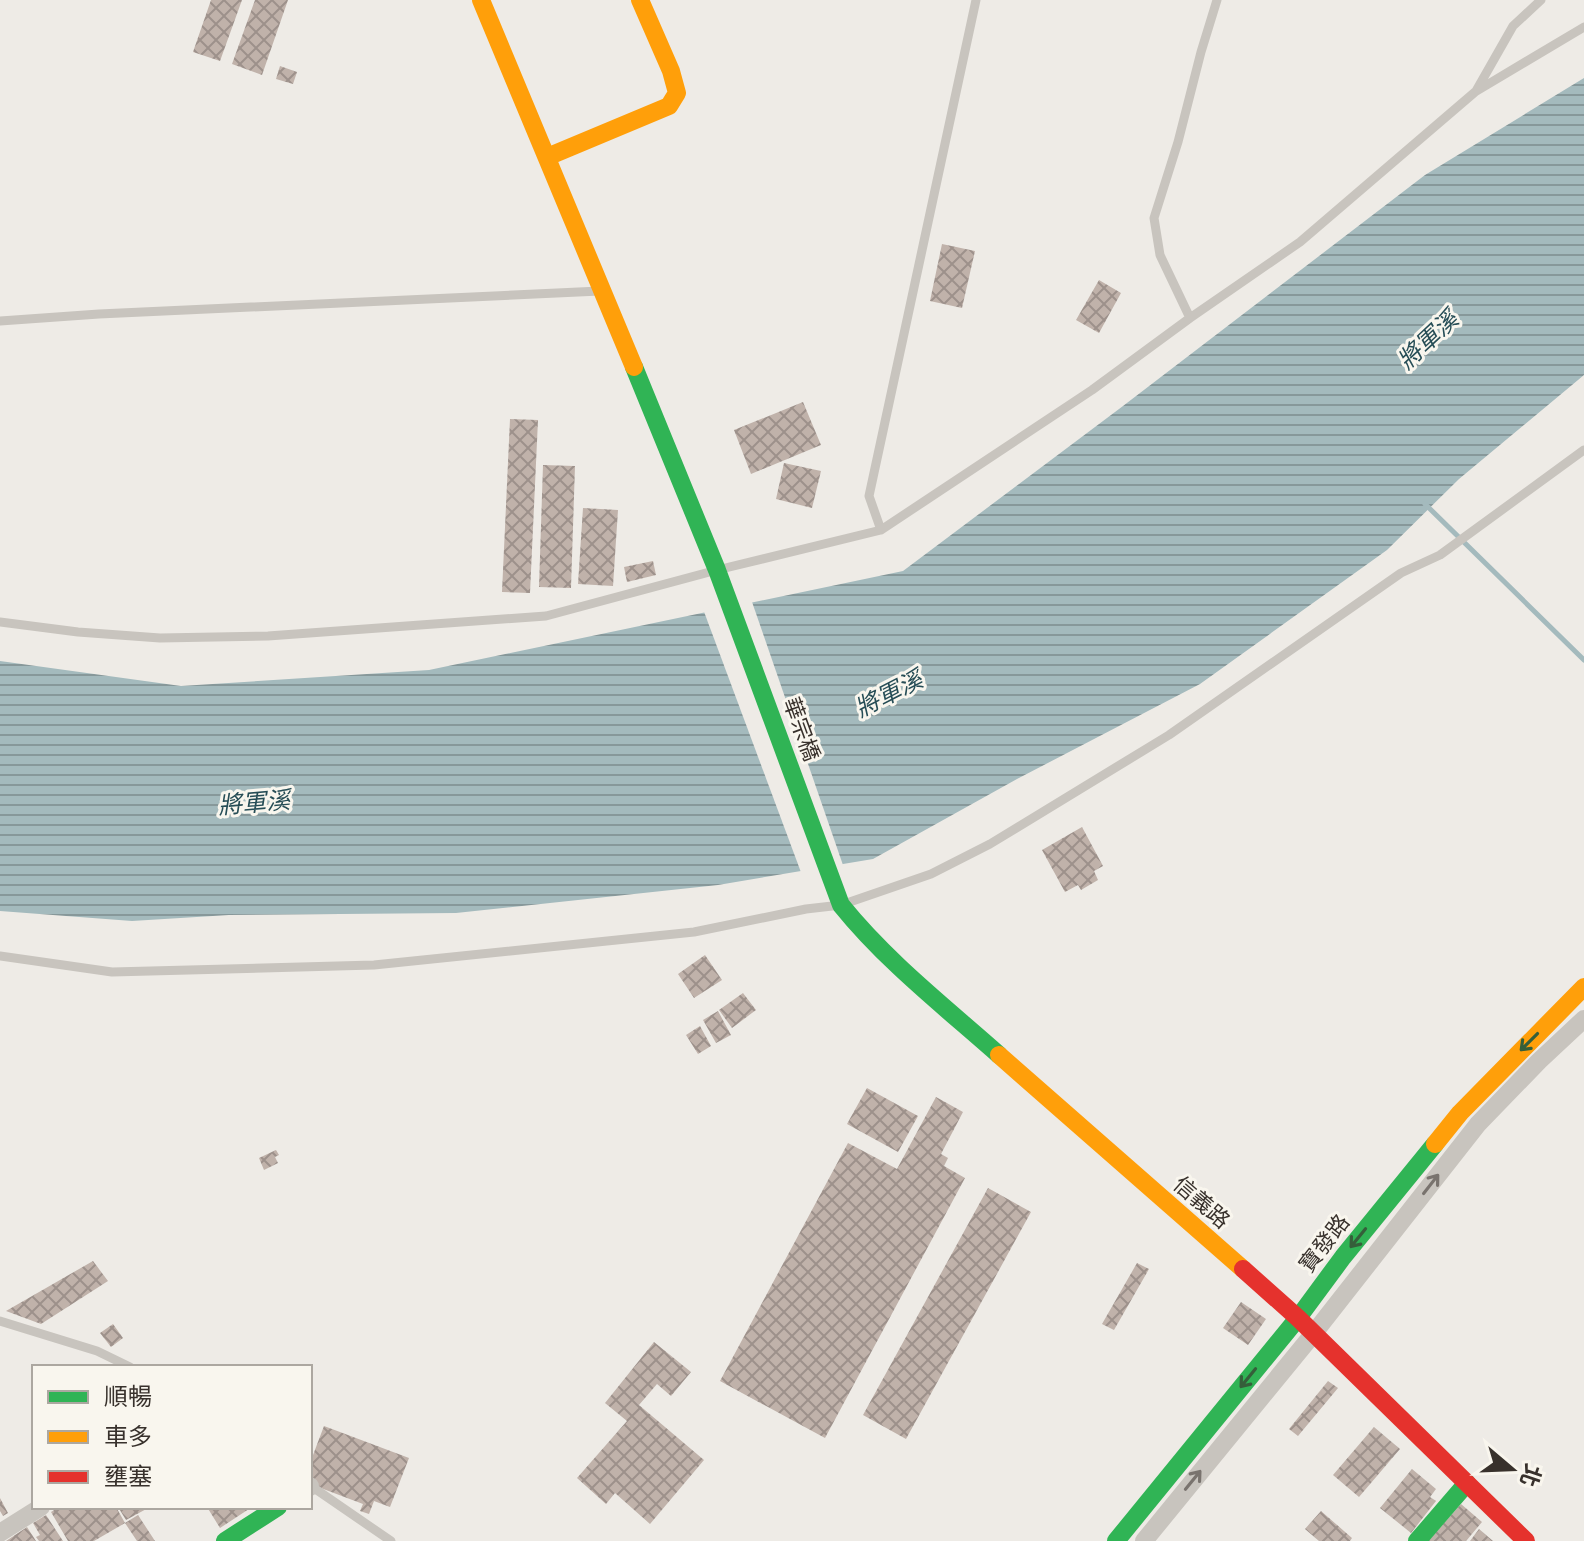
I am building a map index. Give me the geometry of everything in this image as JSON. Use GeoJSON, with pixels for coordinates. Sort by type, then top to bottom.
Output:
{"type":"FeatureCollection","features":[{"type":"Feature","properties":{"kind":"street","name":"華宗橋"},"geometry":{"type":"LineString","coordinates":[[481,0],[685,488],[841,905]]}},
{"type":"Feature","properties":{"kind":"street"},"geometry":{"type":"LineString","coordinates":[[547,157],[669,106],[677,93],[671,71],[640,0]]}},
{"type":"Feature","properties":{"kind":"street","name":"信義路"},"geometry":{"type":"LineString","coordinates":[[841,905],[865,935],[892,961],[1298,1318],[1467,1483],[1519,1539]]}},
{"type":"Feature","properties":{"kind":"street","name":"寶發路"},"geometry":{"type":"LineString","coordinates":[[1116,1541],[1460,1113],[1584,987]]}},
{"type":"Feature","properties":{"kind":"street"},"geometry":{"type":"LineString","coordinates":[[1144,1541],[1314,1333],[1478,1124],[1584,1019]]}},
{"type":"Feature","properties":{"kind":"street"},"geometry":{"type":"LineString","coordinates":[[1417,1541],[1467,1483]]}},
{"type":"Feature","properties":{"kind":"street"},"geometry":{"type":"LineString","coordinates":[[0,1533],[38,1509]]}},
{"type":"Feature","properties":{"kind":"street"},"geometry":{"type":"LineString","coordinates":[[225,1541],[275,1509]]}},
{"type":"Feature","properties":{"kind":"lane"},"geometry":{"type":"LineString","coordinates":[[881,530],[869,496],[976,0]]}},
{"type":"Feature","properties":{"kind":"lane"},"geometry":{"type":"LineString","coordinates":[[1190,318],[1160,255],[1154,218],[1217,0]]}},
{"type":"Feature","properties":{"kind":"lane"},"geometry":{"type":"LineString","coordinates":[[1475,92],[1513,26],[1541,0]]}},
{"type":"Feature","properties":{"kind":"lane"},"geometry":{"type":"LineString","coordinates":[[0,622],[160,638],[284,635],[546,616],[881,530],[1092,390],[1300,242],[1475,92],[1584,27]]}},
{"type":"Feature","properties":{"kind":"lane"},"geometry":{"type":"LineString","coordinates":[[0,321],[131,312],[602,291]]}},
{"type":"Feature","properties":{"kind":"lane"},"geometry":{"type":"LineString","coordinates":[[0,956],[112,972],[374,965],[694,932],[841,905],[931,874],[990,844],[1169,735],[1401,573],[1440,555],[1584,450]]}},
{"type":"Feature","properties":{"kind":"lane"},"geometry":{"type":"LineString","coordinates":[[0,1321],[97,1351],[126,1365]]}},
{"type":"Feature","properties":{"kind":"lane"},"geometry":{"type":"LineString","coordinates":[[312,1487],[391,1541]]}},
{"type":"Feature","properties":{"kind":"water","name":"將軍溪"},"geometry":{"type":"Polygon","coordinates":[[[1584,78],[1584,375],[1459,479],[1387,550],[1200,684],[1017,779],[873,859],[718,885],[456,913],[229,915],[132,921],[0,911],[0,661],[181,686],[429,670],[903,571],[1425,175],[1584,78]]]}},
{"type":"Feature","properties":{"kind":"pier"},"geometry":{"type":"Polygon","coordinates":[[[751,599],[844,868],[802,875],[703,609],[751,599]]]}},
{"type":"Feature","properties":{"kind":"building"},"geometry":{"type":"Polygon","coordinates":[[[211,0],[242,0],[220,61],[193,52],[211,0]]]}},
{"type":"Feature","properties":{"kind":"building"},"geometry":{"type":"Polygon","coordinates":[[[255,0],[288,0],[262,75],[232,64],[255,0]]]}},
{"type":"Feature","properties":{"kind":"building"},"geometry":{"type":"Polygon","coordinates":[[[280,66],[297,72],[293,84],[276,79],[280,66]]]}},
{"type":"Feature","properties":{"kind":"building"},"geometry":{"type":"Polygon","coordinates":[[[942,244],[975,251],[962,308],[930,301],[942,244]]]}},
{"type":"Feature","properties":{"kind":"building"},"geometry":{"type":"Polygon","coordinates":[[[1099,280],[1121,293],[1099,333],[1076,320],[1099,280]]]}},
{"type":"Feature","properties":{"kind":"building"},"geometry":{"type":"Polygon","coordinates":[[[803,402],[821,445],[751,474],[734,430],[803,402]]]}},
{"type":"Feature","properties":{"kind":"building"},"geometry":{"type":"Polygon","coordinates":[[[510,419],[538,420],[530,593],[502,592],[510,419]]]}},
{"type":"Feature","properties":{"kind":"building"},"geometry":{"type":"Polygon","coordinates":[[[784,463],[821,471],[812,508],[776,499],[784,463]]]}},
{"type":"Feature","properties":{"kind":"building"},"geometry":{"type":"Polygon","coordinates":[[[543,465],[575,466],[571,588],[539,587],[543,465]]]}},
{"type":"Feature","properties":{"kind":"building"},"geometry":{"type":"Polygon","coordinates":[[[583,508],[618,510],[613,586],[578,584],[583,508]]]}},
{"type":"Feature","properties":{"kind":"building"},"geometry":{"type":"Polygon","coordinates":[[[653,561],[656,575],[627,582],[624,567],[653,561]]]}},
{"type":"Feature","properties":{"kind":"building"},"geometry":{"type":"Polygon","coordinates":[[[1082,827],[1103,866],[1094,871],[1098,880],[1081,890],[1078,885],[1065,892],[1042,850],[1082,827]]]}},
{"type":"Feature","properties":{"kind":"building"},"geometry":{"type":"Polygon","coordinates":[[[705,955],[722,980],[694,998],[678,974],[705,955]]]}},
{"type":"Feature","properties":{"kind":"building"},"geometry":{"type":"Polygon","coordinates":[[[743,993],[756,1010],[732,1028],[719,1010],[743,993]]]}},
{"type":"Feature","properties":{"kind":"building"},"geometry":{"type":"Polygon","coordinates":[[[718,1011],[731,1035],[716,1043],[703,1020],[718,1011]]]}},
{"type":"Feature","properties":{"kind":"building"},"geometry":{"type":"Polygon","coordinates":[[[700,1026],[711,1046],[698,1054],[686,1035],[700,1026]]]}},
{"type":"Feature","properties":{"kind":"building"},"geometry":{"type":"Polygon","coordinates":[[[867,1088],[918,1116],[898,1152],[847,1124],[867,1088]]]}},
{"type":"Feature","properties":{"kind":"building"},"geometry":{"type":"Polygon","coordinates":[[[936,1097],[963,1112],[941,1154],[948,1158],[944,1166],[965,1178],[825,1438],[720,1381],[848,1143],[897,1169],[936,1097]]]}},
{"type":"Feature","properties":{"kind":"building"},"geometry":{"type":"Polygon","coordinates":[[[276,1150],[278,1163],[264,1170],[259,1158],[276,1150]]]}},
{"type":"Feature","properties":{"kind":"building"},"geometry":{"type":"Polygon","coordinates":[[[988,1188],[1031,1212],[906,1439],[863,1415],[988,1188]]]}},
{"type":"Feature","properties":{"kind":"building"},"geometry":{"type":"Polygon","coordinates":[[[93,1261],[108,1281],[41,1324],[6,1311],[93,1261]]]}},
{"type":"Feature","properties":{"kind":"building"},"geometry":{"type":"Polygon","coordinates":[[[1137,1263],[1149,1269],[1114,1330],[1102,1324],[1137,1263]]]}},
{"type":"Feature","properties":{"kind":"building"},"geometry":{"type":"Polygon","coordinates":[[[1241,1302],[1266,1319],[1248,1345],[1223,1328],[1241,1302]]]}},
{"type":"Feature","properties":{"kind":"building"},"geometry":{"type":"Polygon","coordinates":[[[113,1324],[123,1338],[111,1347],[100,1333],[113,1324]]]}},
{"type":"Feature","properties":{"kind":"building"},"geometry":{"type":"Polygon","coordinates":[[[654,1342],[691,1372],[671,1396],[657,1384],[639,1405],[704,1460],[650,1524],[615,1493],[606,1504],[577,1478],[627,1421],[605,1403],[654,1342]]]}},
{"type":"Feature","properties":{"kind":"building"},"geometry":{"type":"Polygon","coordinates":[[[1328,1381],[1338,1388],[1298,1436],[1289,1429],[1328,1381]]]}},
{"type":"Feature","properties":{"kind":"building"},"geometry":{"type":"Polygon","coordinates":[[[324,1426],[409,1458],[390,1507],[374,1501],[369,1514],[360,1511],[363,1504],[312,1485],[312,1458],[324,1426]]]}},
{"type":"Feature","properties":{"kind":"building"},"geometry":{"type":"Polygon","coordinates":[[[1374,1427],[1400,1449],[1359,1497],[1333,1475],[1374,1427]]]}},
{"type":"Feature","properties":{"kind":"building"},"geometry":{"type":"Polygon","coordinates":[[[1412,1469],[1436,1489],[1430,1497],[1436,1501],[1411,1533],[1380,1508],[1412,1469]]]}},
{"type":"Feature","properties":{"kind":"building"},"geometry":{"type":"Polygon","coordinates":[[[0,1498],[8,1513],[3,1516],[0,1511],[0,1498]]]}},
{"type":"Feature","properties":{"kind":"building"},"geometry":{"type":"Polygon","coordinates":[[[1461,1504],[1482,1522],[1466,1541],[1428,1541],[1461,1504]]]}},
{"type":"Feature","properties":{"kind":"building"},"geometry":{"type":"Polygon","coordinates":[[[56,1509],[117,1509],[125,1523],[94,1541],[68,1541],[51,1512],[56,1509]]]}},
{"type":"Feature","properties":{"kind":"building"},"geometry":{"type":"Polygon","coordinates":[[[119,1509],[146,1509],[126,1520],[119,1509]]]}},
{"type":"Feature","properties":{"kind":"building"},"geometry":{"type":"Polygon","coordinates":[[[208,1509],[249,1509],[220,1528],[208,1509]]]}},
{"type":"Feature","properties":{"kind":"building"},"geometry":{"type":"Polygon","coordinates":[[[1321,1511],[1352,1538],[1350,1541],[1319,1541],[1305,1529],[1321,1511]]]}},
{"type":"Feature","properties":{"kind":"building"},"geometry":{"type":"Polygon","coordinates":[[[46,1515],[63,1541],[39,1541],[36,1537],[40,1535],[33,1523],[46,1515]]]}},
{"type":"Feature","properties":{"kind":"building"},"geometry":{"type":"Polygon","coordinates":[[[138,1515],[155,1541],[137,1541],[125,1523],[138,1515]]]}},
{"type":"Feature","properties":{"kind":"building"},"geometry":{"type":"Polygon","coordinates":[[[27,1527],[36,1541],[6,1541],[27,1527]]]}},
{"type":"Feature","properties":{"kind":"building"},"geometry":{"type":"Polygon","coordinates":[[[1479,1529],[1493,1541],[1470,1541],[1479,1529]]]}},
{"type":"Feature","properties":{"kind":"waterway"},"geometry":{"type":"LineString","coordinates":[[1425,504],[1584,660]]}},
{"type":"Feature","properties":{"kind":"traffic: fast"},"geometry":{"type":"LineString","coordinates":[[634,367],[717,570],[841,905],[897,965],[999,1055]]}},
{"type":"Feature","properties":{"kind":"traffic: fast"},"geometry":{"type":"LineString","coordinates":[[1116,1541],[1435,1144]]}},
{"type":"Feature","properties":{"kind":"traffic: fast"},"geometry":{"type":"LineString","coordinates":[[1417,1541],[1467,1483]]}},
{"type":"Feature","properties":{"kind":"traffic: fast"},"geometry":{"type":"LineString","coordinates":[[225,1541],[275,1509]]}},
{"type":"Feature","properties":{"kind":"traffic: slow"},"geometry":{"type":"LineString","coordinates":[[481,0],[634,367]]}},
{"type":"Feature","properties":{"kind":"traffic: slow"},"geometry":{"type":"LineString","coordinates":[[547,157],[669,106],[677,93],[671,71],[640,0]]}},
{"type":"Feature","properties":{"kind":"traffic: slow"},"geometry":{"type":"LineString","coordinates":[[1435,1144],[1460,1113],[1584,987]]}},
{"type":"Feature","properties":{"kind":"traffic: slow"},"geometry":{"type":"LineString","coordinates":[[999,1055],[1243,1269]]}},
{"type":"Feature","properties":{"kind":"traffic: jam"},"geometry":{"type":"LineString","coordinates":[[1243,1269],[1298,1318],[1526,1541]]}}]}
